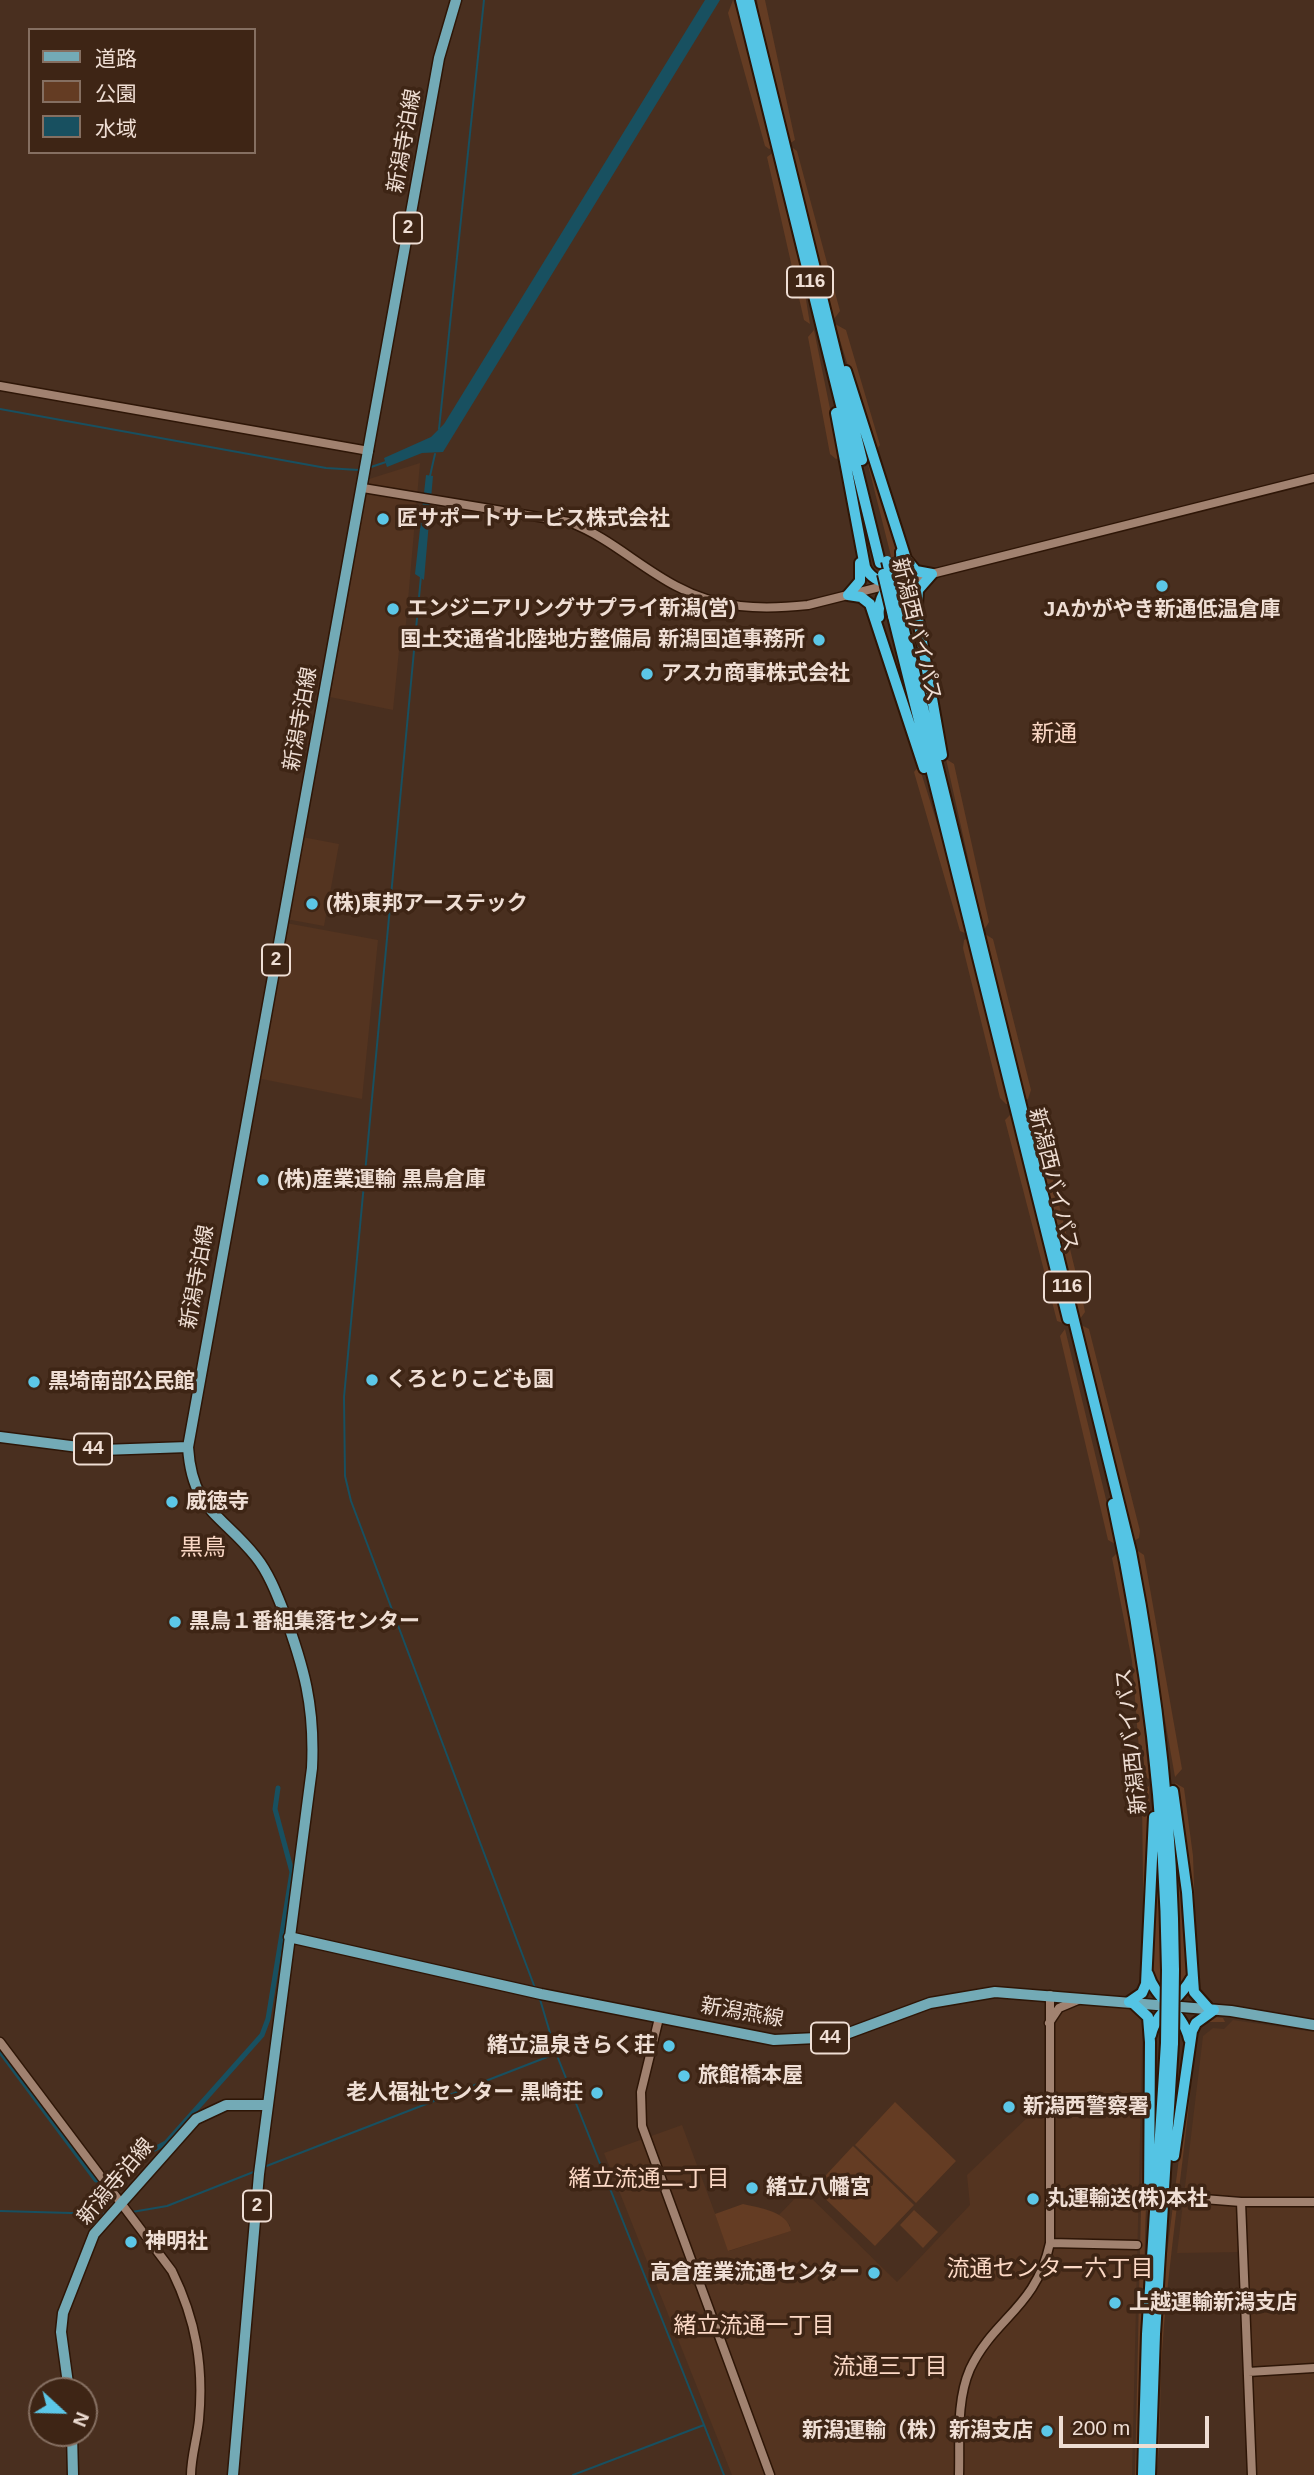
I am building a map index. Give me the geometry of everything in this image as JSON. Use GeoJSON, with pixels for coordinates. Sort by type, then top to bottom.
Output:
{"type":"FeatureCollection","features":[{"type":"Feature","properties":{"kind":"highway","name":"新潟西バイパス"},"geometry":{"type":"LineString","coordinates":[[741,0],[897,615],[1108,1483],[1154,1710],[1171,1970],[1170,2043],[1143,2475]]}},
{"type":"Feature","properties":{"kind":"highway","name":"新潟西バイパス"},"geometry":{"type":"LineString","coordinates":[[749,0],[821,310]]}},
{"type":"Feature","properties":{"kind":"highway"},"geometry":{"type":"LineString","coordinates":[[821,310],[909,566],[916,571],[932,574]]}},
{"type":"Feature","properties":{"kind":"highway"},"geometry":{"type":"LineString","coordinates":[[821,310],[860,550],[867,573],[909,593],[917,611]]}},
{"type":"Feature","properties":{"kind":"highway"},"geometry":{"type":"LineString","coordinates":[[884,644],[878,612],[888,584],[902,562],[895,522]]}},
{"type":"Feature","properties":{"kind":"highway"},"geometry":{"type":"LineString","coordinates":[[848,595],[860,581],[860,550]]}},
{"type":"Feature","properties":{"kind":"highway"},"geometry":{"type":"LineString","coordinates":[[932,574],[918,590],[917,611],[953,842]]}},
{"type":"Feature","properties":{"kind":"highway"},"geometry":{"type":"LineString","coordinates":[[848,595],[861,597],[870,604],[953,842]]}},
{"type":"Feature","properties":{"kind":"highway"},"geometry":{"type":"LineString","coordinates":[[1153,2289],[1150,2042],[1147,2015],[1131,2003],[1144,1991],[1147,1972],[1154,1829],[1154,1710]]}},
{"type":"Feature","properties":{"kind":"highway"},"geometry":{"type":"LineString","coordinates":[[1153,2289],[1190,2041],[1196,2023],[1212,2010],[1195,1996],[1191,1979],[1187,1892],[1167,1754],[1154,1710]]}},
{"type":"Feature","properties":{"kind":"highway"},"geometry":{"type":"LineString","coordinates":[[1147,1972],[1154,1990],[1184,2023],[1190,2041]]}},
{"type":"Feature","properties":{"kind":"highway"},"geometry":{"type":"LineString","coordinates":[[1150,2042],[1156,2021],[1184,1992],[1191,1979]]}},
{"type":"Feature","properties":{"kind":"highway","name":"新潟西バイパス"},"geometry":{"type":"LineString","coordinates":[[1150,2475],[1153,2289]]}},
{"type":"Feature","properties":{"kind":"main road","name":"新潟寺泊線"},"geometry":{"type":"LineString","coordinates":[[188,1447],[439,58],[456,0]]}},
{"type":"Feature","properties":{"kind":"main road","name":"44"},"geometry":{"type":"LineString","coordinates":[[0,1437],[112,1451],[188,1447]]}},
{"type":"Feature","properties":{"kind":"main road","name":"2"},"geometry":{"type":"LineString","coordinates":[[188,1447],[189,1473],[204,1502],[216,1518],[257,1557],[280,1602],[304,1666],[313,1737],[268,2105],[233,2475]]}},
{"type":"Feature","properties":{"kind":"main road","name":"新潟燕線"},"geometry":{"type":"LineString","coordinates":[[289,1937],[757,2039],[819,2040],[865,2028],[945,1999],[995,1992],[1170,2005],[1314,2025]]}},
{"type":"Feature","properties":{"kind":"main road","name":"新潟寺泊線"},"geometry":{"type":"LineString","coordinates":[[67,2377],[61,2332],[63,2313],[94,2234],[109,2216],[124,2207],[196,2119],[226,2105],[268,2105]]}},
{"type":"Feature","properties":{"kind":"main road"},"geometry":{"type":"LineString","coordinates":[[72,2447],[73,2475]]}},
{"type":"Feature","properties":{"kind":"street"},"geometry":{"type":"LineString","coordinates":[[0,386],[368,454]]}},
{"type":"Feature","properties":{"kind":"street"},"geometry":{"type":"LineString","coordinates":[[363,488],[569,522],[593,531],[676,586],[732,606],[766,610],[808,605],[1314,478]]}},
{"type":"Feature","properties":{"kind":"street"},"geometry":{"type":"LineString","coordinates":[[959,2475],[962,2400],[970,2370],[986,2343],[1029,2296],[1044,2267],[1050,2243],[1050,1995]]}},
{"type":"Feature","properties":{"kind":"street"},"geometry":{"type":"LineString","coordinates":[[1049,2023],[1062,2006],[1080,1998]]}},
{"type":"Feature","properties":{"kind":"street"},"geometry":{"type":"LineString","coordinates":[[659,2018],[641,2092],[642,2126],[770,2475]]}},
{"type":"Feature","properties":{"kind":"street"},"geometry":{"type":"LineString","coordinates":[[0,2042],[172,2271],[191,2313],[198,2339],[200,2400],[191,2475]]}},
{"type":"Feature","properties":{"kind":"street"},"geometry":{"type":"LineString","coordinates":[[1179,2197],[1241,2202],[1314,2202]]}},
{"type":"Feature","properties":{"kind":"street"},"geometry":{"type":"LineString","coordinates":[[1241,2202],[1252,2475]]}},
{"type":"Feature","properties":{"kind":"street"},"geometry":{"type":"LineString","coordinates":[[1050,2243],[1137,2245]]}},
{"type":"Feature","properties":{"kind":"street"},"geometry":{"type":"LineString","coordinates":[[1248,2372],[1314,2368]]}},
{"type":"Feature","properties":{"kind":"shaded area"},"geometry":{"type":"Polygon","coordinates":[[[420,463],[404,646],[399,650],[393,710],[330,697],[369,479],[420,463]]]}},
{"type":"Feature","properties":{"kind":"shaded area"},"geometry":{"type":"Polygon","coordinates":[[[302,837],[339,844],[324,926],[286,919],[302,837]]]}},
{"type":"Feature","properties":{"kind":"shaded area"},"geometry":{"type":"Polygon","coordinates":[[[286,923],[378,940],[362,1099],[257,1078],[286,923]]]}},
{"type":"Feature","properties":{"kind":"shaded area"},"geometry":{"type":"Polygon","coordinates":[[[1069,2000],[1117,2001],[1143,2011],[1132,2475],[732,2475],[604,2153],[682,2125],[729,2251],[790,2231],[790,2225],[779,2215],[803,2190],[897,2282],[970,2205],[967,2175],[1049,2097],[1049,2023],[1069,2000]]]}},
{"type":"Feature","properties":{"kind":"shaded area"},"geometry":{"type":"Polygon","coordinates":[[[1233,2020],[1314,2032],[1314,2475],[1254,2475],[1245,2252],[1177,2253],[1203,2036],[1213,2028],[1224,2029],[1233,2020]]]}},
{"type":"Feature","properties":{"kind":"green space"},"geometry":{"type":"Polygon","coordinates":[[[733,0],[744,30],[772,148],[769,149],[765,146],[728,13],[733,0]]]}},
{"type":"Feature","properties":{"kind":"green space"},"geometry":{"type":"Polygon","coordinates":[[[757,0],[765,0],[795,140],[789,144],[763,42],[757,0]]]}},
{"type":"Feature","properties":{"kind":"green space"},"geometry":{"type":"Polygon","coordinates":[[[790,149],[797,151],[840,311],[834,319],[790,149]]]}},
{"type":"Feature","properties":{"kind":"green space"},"geometry":{"type":"Polygon","coordinates":[[[774,152],[800,263],[810,324],[804,320],[767,157],[774,152]]]}},
{"type":"Feature","properties":{"kind":"green space"},"geometry":{"type":"Polygon","coordinates":[[[835,324],[846,330],[880,445],[874,450],[835,324]]]}},
{"type":"Feature","properties":{"kind":"green space"},"geometry":{"type":"Polygon","coordinates":[[[814,330],[839,453],[839,458],[836,459],[830,454],[808,337],[814,330]]]}},
{"type":"Feature","properties":{"kind":"green space"},"geometry":{"type":"Polygon","coordinates":[[[856,417],[893,523],[899,556],[895,572],[856,417]]]}},
{"type":"Feature","properties":{"kind":"green space"},"geometry":{"type":"Polygon","coordinates":[[[946,759],[954,764],[989,922],[984,930],[946,759]]]}},
{"type":"Feature","properties":{"kind":"green space"},"geometry":{"type":"Polygon","coordinates":[[[919,766],[949,861],[967,934],[960,931],[914,772],[919,766]]]}},
{"type":"Feature","properties":{"kind":"green space"},"geometry":{"type":"Polygon","coordinates":[[[985,934],[993,939],[1031,1090],[1025,1100],[985,934]]]}},
{"type":"Feature","properties":{"kind":"green space"},"geometry":{"type":"Polygon","coordinates":[[[968,938],[1009,1104],[1000,1098],[963,948],[964,940],[968,938]]]}},
{"type":"Feature","properties":{"kind":"green space"},"geometry":{"type":"Polygon","coordinates":[[[1028,1109],[1037,1113],[1083,1302],[1085,1312],[1080,1319],[1028,1109]]]}},
{"type":"Feature","properties":{"kind":"green space"},"geometry":{"type":"Polygon","coordinates":[[[1012,1113],[1063,1323],[1057,1321],[1005,1120],[1012,1113]]]}},
{"type":"Feature","properties":{"kind":"green space"},"geometry":{"type":"Polygon","coordinates":[[[1081,1325],[1089,1329],[1140,1531],[1139,1538],[1134,1541],[1081,1325]]]}},
{"type":"Feature","properties":{"kind":"green space"},"geometry":{"type":"Polygon","coordinates":[[[1065,1329],[1117,1545],[1108,1540],[1060,1336],[1065,1329]]]}},
{"type":"Feature","properties":{"kind":"green space"},"geometry":{"type":"Polygon","coordinates":[[[1135,1549],[1144,1555],[1182,1769],[1175,1777],[1135,1549]]]}},
{"type":"Feature","properties":{"kind":"green space"},"geometry":{"type":"Polygon","coordinates":[[[1118,1552],[1137,1654],[1149,1779],[1141,1775],[1132,1661],[1112,1558],[1118,1552]]]}},
{"type":"Feature","properties":{"kind":"green space"},"geometry":{"type":"Polygon","coordinates":[[[1175,1783],[1184,1788],[1193,1856],[1197,1965],[1175,1783]]]}},
{"type":"Feature","properties":{"kind":"green space"},"geometry":{"type":"Polygon","coordinates":[[[1149,1786],[1151,1839],[1144,1974],[1142,1791],[1149,1786]]]}},
{"type":"Feature","properties":{"kind":"green space"},"geometry":{"type":"Polygon","coordinates":[[[1172,1802],[1188,1919],[1188,1978],[1179,1994],[1179,1893],[1172,1802]]]}},
{"type":"Feature","properties":{"kind":"green space"},"geometry":{"type":"Polygon","coordinates":[[[1156,1823],[1163,1991],[1152,1979],[1151,1966],[1156,1823]]]}},
{"type":"Feature","properties":{"kind":"green space"},"geometry":{"type":"Polygon","coordinates":[[[1223,2018],[1225,2022],[1208,2022],[1196,2033],[1164,2324],[1155,2475],[1160,2308],[1195,2032],[1202,2020],[1223,2018]]]}},
{"type":"Feature","properties":{"kind":"green space"},"geometry":{"type":"Polygon","coordinates":[[[1145,2029],[1147,2171],[1138,2475],[1135,2475],[1145,2029]]]}},
{"type":"Feature","properties":{"kind":"green space"},"geometry":{"type":"Polygon","coordinates":[[[895,2102],[956,2161],[916,2203],[855,2145],[895,2102]]]}},
{"type":"Feature","properties":{"kind":"green space"},"geometry":{"type":"Polygon","coordinates":[[[853,2146],[914,2205],[875,2246],[814,2188],[853,2146]]]}},
{"type":"Feature","properties":{"kind":"green space"},"geometry":{"type":"Polygon","coordinates":[[[743,2204],[779,2215],[789,2224],[791,2231],[728,2251],[715,2214],[743,2204]]]}},
{"type":"Feature","properties":{"kind":"green space"},"geometry":{"type":"Polygon","coordinates":[[[914,2210],[938,2232],[923,2248],[900,2225],[914,2210]]]}},
{"type":"Feature","properties":{"kind":"water"},"geometry":{"type":"Polygon","coordinates":[[[705,0],[720,0],[443,452],[422,453],[387,467],[384,458],[431,437],[444,424],[705,0]]]}},
{"type":"Feature","properties":{"kind":"water"},"geometry":{"type":"Polygon","coordinates":[[[426,475],[433,476],[424,580],[415,574],[426,475]]]}},
{"type":"Feature","properties":{"kind":"waterway"},"geometry":{"type":"LineString","coordinates":[[439,429],[484,0]]}},
{"type":"Feature","properties":{"kind":"waterway"},"geometry":{"type":"LineString","coordinates":[[0,409],[326,468],[359,470]]}},
{"type":"Feature","properties":{"kind":"waterway"},"geometry":{"type":"LineString","coordinates":[[430,476],[435,454]]}},
{"type":"Feature","properties":{"kind":"waterway"},"geometry":{"type":"LineString","coordinates":[[371,467],[386,462]]}},
{"type":"Feature","properties":{"kind":"waterway"},"geometry":{"type":"LineString","coordinates":[[421,576],[344,1397],[345,1476],[351,1501],[535,1988]]}},
{"type":"Feature","properties":{"kind":"waterway"},"geometry":{"type":"LineString","coordinates":[[0,2051],[96,2180],[166,2143],[262,2035],[268,2019],[292,1872],[275,1809],[278,1788]]}},
{"type":"Feature","properties":{"kind":"waterway"},"geometry":{"type":"LineString","coordinates":[[539,1996],[556,2053],[724,2475]]}},
{"type":"Feature","properties":{"kind":"waterway"},"geometry":{"type":"LineString","coordinates":[[264,2167],[555,2054]]}},
{"type":"Feature","properties":{"kind":"waterway"},"geometry":{"type":"LineString","coordinates":[[132,2212],[167,2206],[256,2171]]}},
{"type":"Feature","properties":{"kind":"waterway"},"geometry":{"type":"LineString","coordinates":[[0,2211],[106,2214]]}},
{"type":"Feature","properties":{"kind":"waterway"},"geometry":{"type":"LineString","coordinates":[[573,2475],[704,2425]]}},
{"type":"Feature","properties":{"kind":"place","name":"匠サポートサービス株式会社"},"geometry":{"type":"Point","coordinates":[383,519]}},
{"type":"Feature","properties":{"kind":"place","name":"JAかがやき新通低温倉庫"},"geometry":{"type":"Point","coordinates":[1162,586]}},
{"type":"Feature","properties":{"kind":"place","name":"エンジニアリングサプライ新潟(営)"},"geometry":{"type":"Point","coordinates":[393,609]}},
{"type":"Feature","properties":{"kind":"place","name":"国土交通省北陸地方整備局 新潟国道事務所"},"geometry":{"type":"Point","coordinates":[819,640]}},
{"type":"Feature","properties":{"kind":"place","name":"アスカ商事株式会社"},"geometry":{"type":"Point","coordinates":[647,674]}},
{"type":"Feature","properties":{"kind":"place","name":"(株)東邦アーステック"},"geometry":{"type":"Point","coordinates":[312,904]}},
{"type":"Feature","properties":{"kind":"place","name":"(株)産業運輸 黒鳥倉庫"},"geometry":{"type":"Point","coordinates":[263,1180]}},
{"type":"Feature","properties":{"kind":"place","name":"くろとりこども園"},"geometry":{"type":"Point","coordinates":[372,1380]}},
{"type":"Feature","properties":{"kind":"place","name":"黒埼南部公民館"},"geometry":{"type":"Point","coordinates":[34,1382]}},
{"type":"Feature","properties":{"kind":"place","name":"威徳寺"},"geometry":{"type":"Point","coordinates":[172,1502]}},
{"type":"Feature","properties":{"kind":"place","name":"黒鳥１番組集落センター"},"geometry":{"type":"Point","coordinates":[175,1622]}},
{"type":"Feature","properties":{"kind":"place","name":"緒立温泉きらく荘"},"geometry":{"type":"Point","coordinates":[669,2046]}},
{"type":"Feature","properties":{"kind":"place","name":"旅館橋本屋"},"geometry":{"type":"Point","coordinates":[684,2076]}},
{"type":"Feature","properties":{"kind":"place","name":"老人福祉センター 黒崎荘"},"geometry":{"type":"Point","coordinates":[597,2093]}},
{"type":"Feature","properties":{"kind":"place","name":"新潟西警察署"},"geometry":{"type":"Point","coordinates":[1009,2107]}},
{"type":"Feature","properties":{"kind":"place","name":"緒立八幡宮"},"geometry":{"type":"Point","coordinates":[752,2188]}},
{"type":"Feature","properties":{"kind":"place","name":"丸運輸送(株)本社"},"geometry":{"type":"Point","coordinates":[1033,2199]}},
{"type":"Feature","properties":{"kind":"place","name":"神明社"},"geometry":{"type":"Point","coordinates":[131,2242]}},
{"type":"Feature","properties":{"kind":"place","name":"高倉産業流通センター"},"geometry":{"type":"Point","coordinates":[874,2273]}},
{"type":"Feature","properties":{"kind":"place","name":"上越運輸新潟支店"},"geometry":{"type":"Point","coordinates":[1115,2303]}},
{"type":"Feature","properties":{"kind":"place","name":"新潟運輸（株）新潟支店"},"geometry":{"type":"Point","coordinates":[1047,2431]}},
{"type":"Feature","properties":{"kind":"district","name":"新通"},"geometry":{"type":"Point","coordinates":[1054,735]}},
{"type":"Feature","properties":{"kind":"district","name":"黒鳥"},"geometry":{"type":"Point","coordinates":[203,1549]}},
{"type":"Feature","properties":{"kind":"district","name":"緒立流通二丁目"},"geometry":{"type":"Point","coordinates":[649,2180]}},
{"type":"Feature","properties":{"kind":"district","name":"流通センター六丁目"},"geometry":{"type":"Point","coordinates":[1050,2270]}},
{"type":"Feature","properties":{"kind":"district","name":"緒立流通一丁目"},"geometry":{"type":"Point","coordinates":[754,2327]}},
{"type":"Feature","properties":{"kind":"district","name":"流通三丁目"},"geometry":{"type":"Point","coordinates":[890,2368]}}]}
